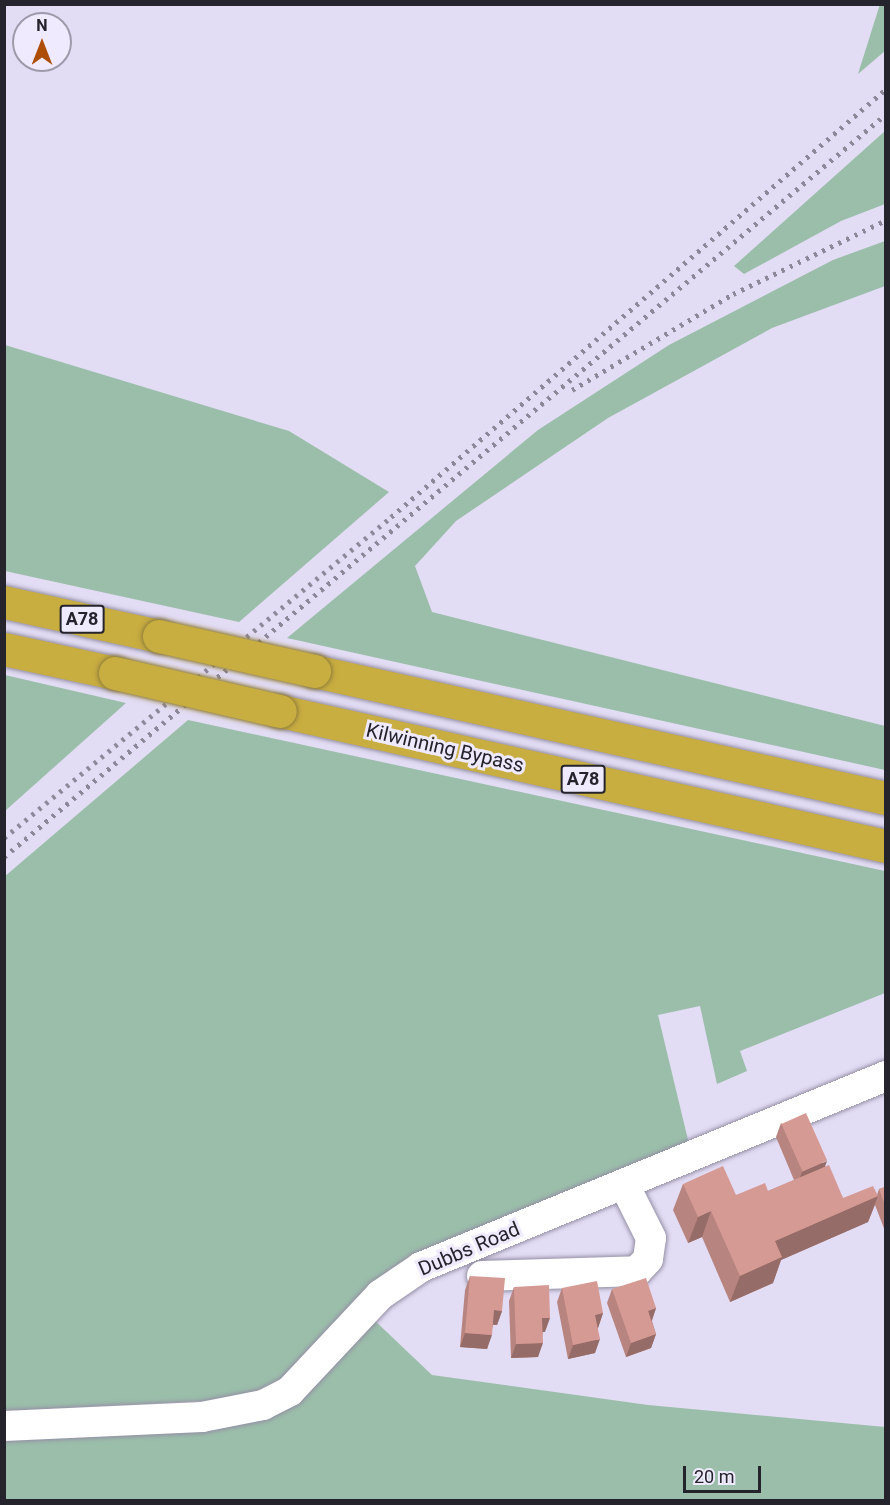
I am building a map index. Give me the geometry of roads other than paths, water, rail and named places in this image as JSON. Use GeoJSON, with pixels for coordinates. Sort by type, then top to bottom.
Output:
{"type":"FeatureCollection","features":[{"type":"Feature","properties":{"kind":"highway","name":"A78"},"geometry":{"type":"LineString","coordinates":[[4,603],[885,798]]}},
{"type":"Feature","properties":{"kind":"highway","name":"Kilwinning Bypass"},"geometry":{"type":"LineString","coordinates":[[4,649],[885,846]]}},
{"type":"Feature","properties":{"kind":"street","name":"Dubbs Road"},"geometry":{"type":"LineString","coordinates":[[4,1426],[202,1417],[262,1405],[290,1391],[380,1295],[421,1267],[885,1076]]}},
{"type":"Feature","properties":{"kind":"street"},"geometry":{"type":"LineString","coordinates":[[482,1276],[637,1271],[648,1259],[651,1238],[624,1184]]}},
{"type":"Feature","properties":{"kind":"railway"},"geometry":{"type":"LineString","coordinates":[[4,838],[391,517],[886,89]]}},
{"type":"Feature","properties":{"kind":"railway"},"geometry":{"type":"LineString","coordinates":[[4,857],[886,114]]}},
{"type":"Feature","properties":{"kind":"railway"},"geometry":{"type":"LineString","coordinates":[[572,390],[733,294],[886,220]]}}]}
